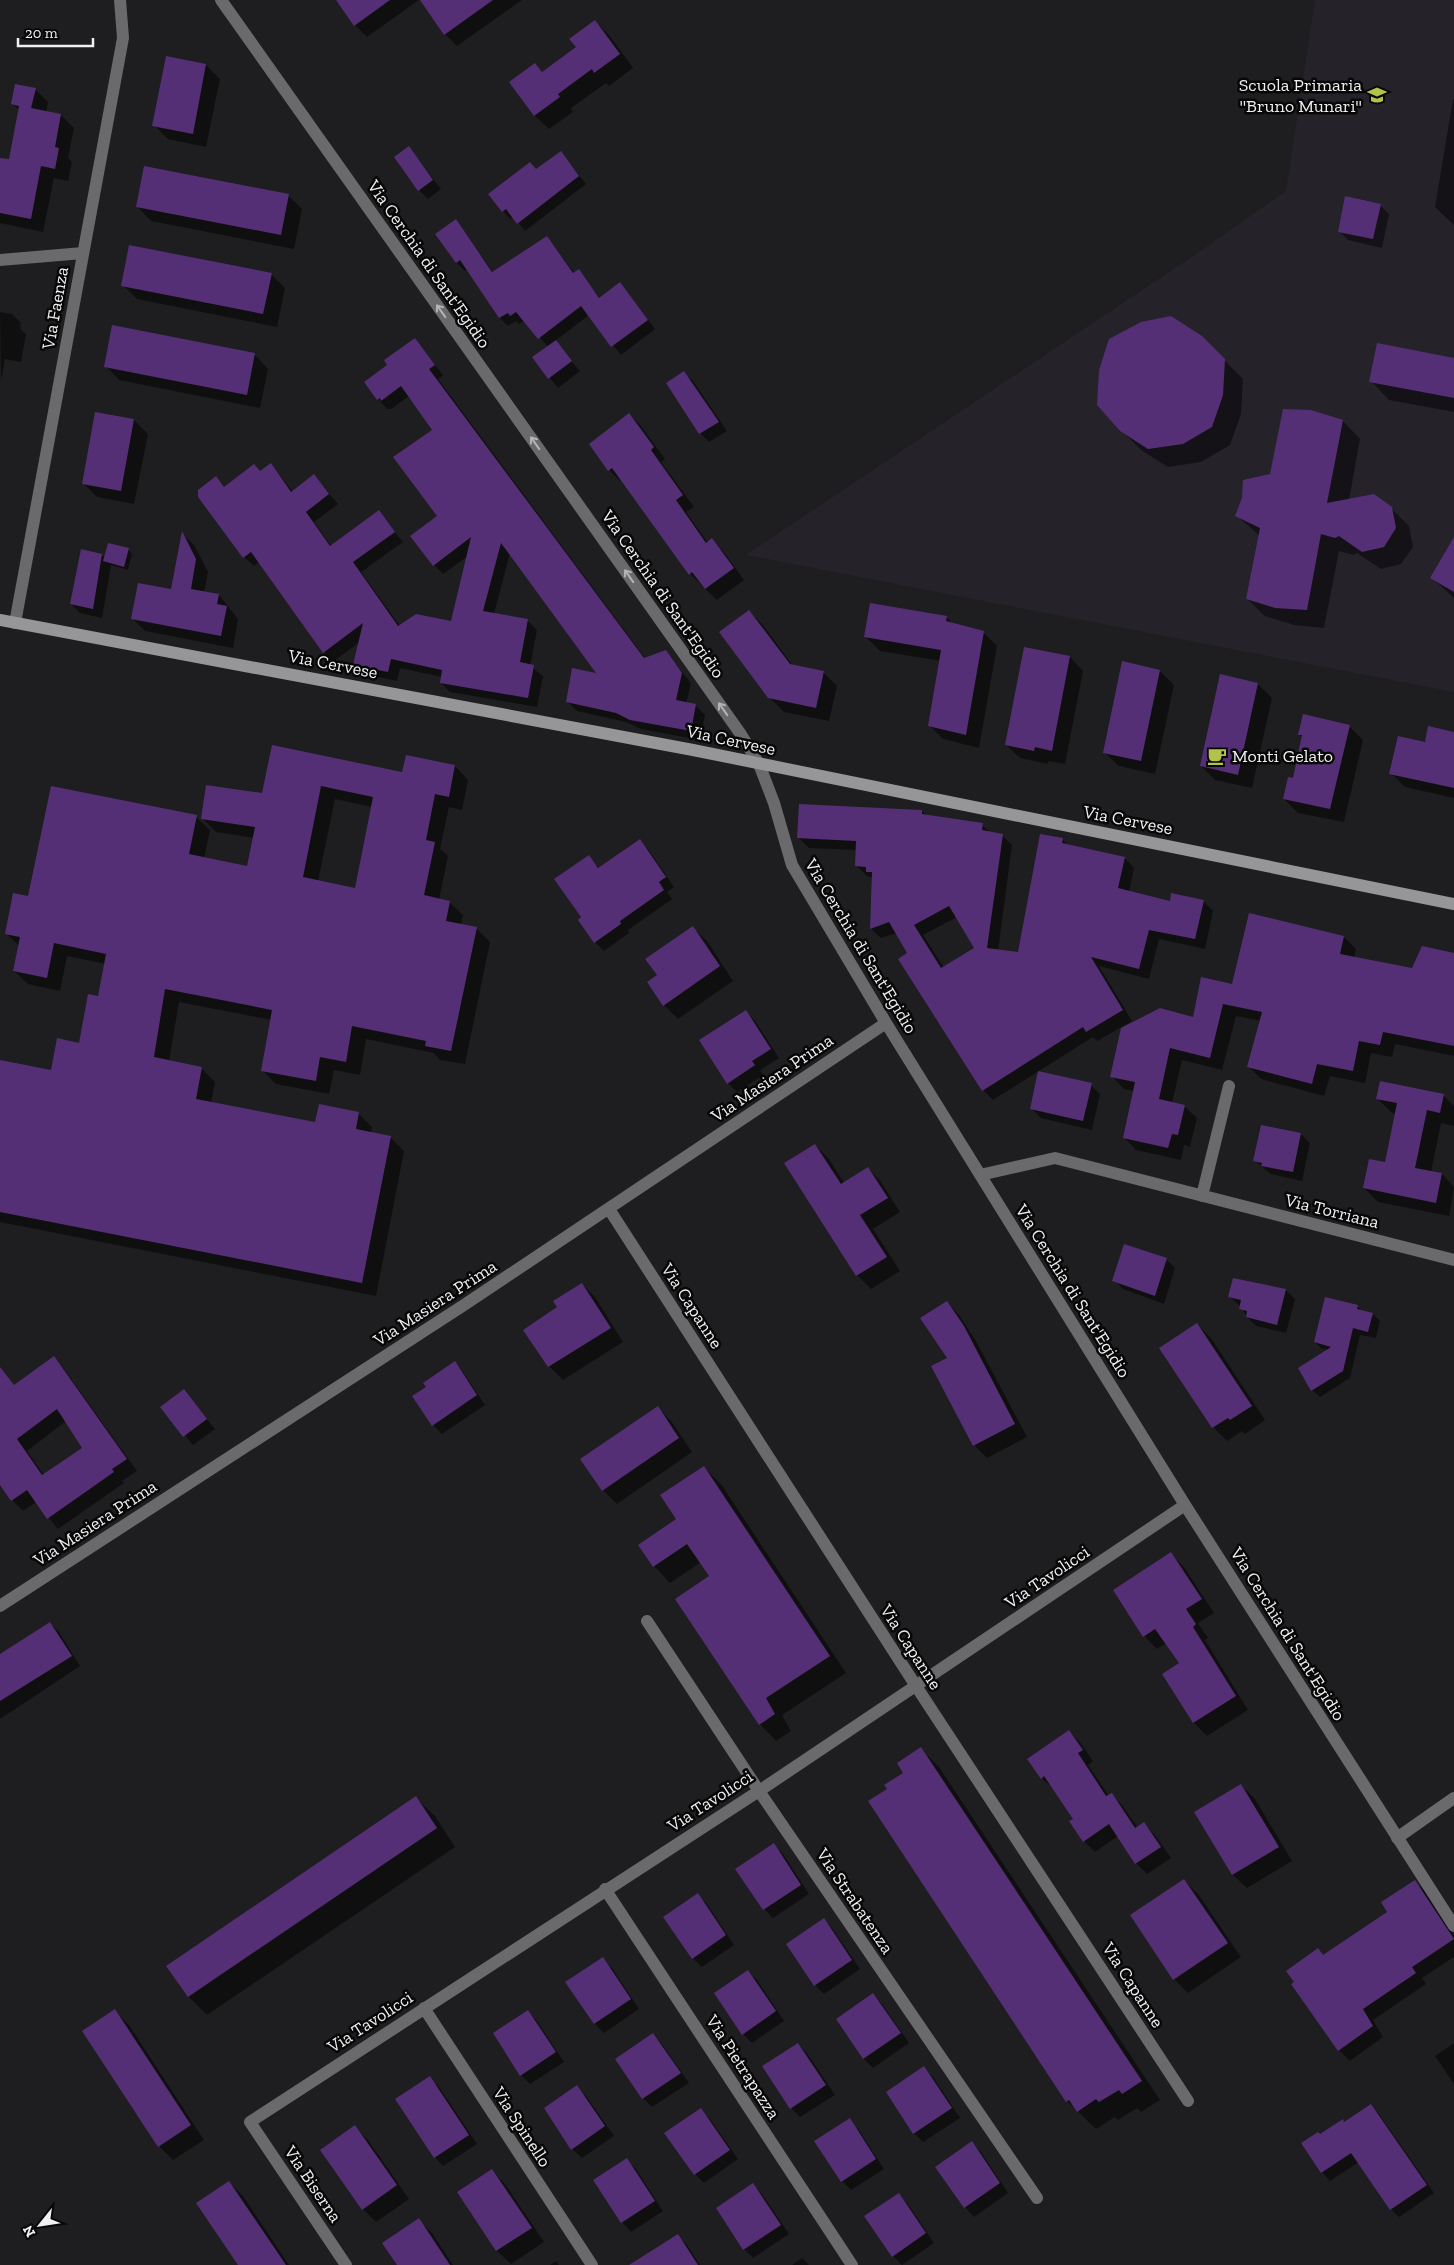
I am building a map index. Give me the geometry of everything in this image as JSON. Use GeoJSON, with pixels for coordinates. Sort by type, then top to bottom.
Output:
{"type":"FeatureCollection","features":[{"type":"Feature","properties":{"kind":"main road","name":"Via Cervese"},"geometry":{"type":"LineString","coordinates":[[0,620],[684,748],[1454,904]]}},
{"type":"Feature","properties":{"kind":"street","name":"Via Faenza"},"geometry":{"type":"LineString","coordinates":[[15,623],[123,38],[120,0]]}},
{"type":"Feature","properties":{"kind":"street","name":"Via Cerchia di Sant'Egidio"},"geometry":{"type":"LineString","coordinates":[[221,0],[740,733],[758,764],[774,803],[792,865],[886,1023],[1185,1505],[1454,1926]]}},
{"type":"Feature","properties":{"kind":"street"},"geometry":{"type":"LineString","coordinates":[[0,260],[83,252]]}},
{"type":"Feature","properties":{"kind":"street","name":"Via Masiera Prima"},"geometry":{"type":"LineString","coordinates":[[0,1606],[464,1305],[886,1023]]}},
{"type":"Feature","properties":{"kind":"street"},"geometry":{"type":"LineString","coordinates":[[1202,1196],[1229,1086]]}},
{"type":"Feature","properties":{"kind":"street","name":"Via Torriana"},"geometry":{"type":"LineString","coordinates":[[980,1175],[1055,1158],[1454,1260]]}},
{"type":"Feature","properties":{"kind":"street","name":"Via Capanne"},"geometry":{"type":"LineString","coordinates":[[609,1209],[916,1686],[1188,2101]]}},
{"type":"Feature","properties":{"kind":"street","name":"Via Tavolicci"},"geometry":{"type":"LineString","coordinates":[[250,2122],[605,1889],[759,1791],[1185,1505]]}},
{"type":"Feature","properties":{"kind":"street","name":"Via Strabatenza"},"geometry":{"type":"LineString","coordinates":[[647,1621],[759,1791],[1037,2198]]}},
{"type":"Feature","properties":{"kind":"street"},"geometry":{"type":"LineString","coordinates":[[1397,1838],[1454,1798]]}},
{"type":"Feature","properties":{"kind":"street","name":"Via Pietrapazza"},"geometry":{"type":"LineString","coordinates":[[605,1889],[852,2265]]}},
{"type":"Feature","properties":{"kind":"street","name":"Via Spinello"},"geometry":{"type":"LineString","coordinates":[[424,2008],[592,2265]]}},
{"type":"Feature","properties":{"kind":"street","name":"Via Biserna"},"geometry":{"type":"LineString","coordinates":[[250,2122],[346,2265]]}},
{"type":"Feature","properties":{"kind":"shaded area"},"geometry":{"type":"Polygon","coordinates":[[[1315,0],[1454,0],[1454,692],[746,555],[1199,252],[1286,191],[1315,0]]]}},
{"type":"Feature","properties":{"kind":"building"},"geometry":{"type":"Polygon","coordinates":[[[336,0],[390,0],[354,26],[336,0]]]}},
{"type":"Feature","properties":{"kind":"building"},"geometry":{"type":"Polygon","coordinates":[[[420,0],[493,0],[444,35],[420,0]]]}},
{"type":"Feature","properties":{"kind":"building"},"geometry":{"type":"Polygon","coordinates":[[[595,20],[620,54],[594,73],[592,69],[558,94],[560,97],[534,116],[509,82],[535,63],[542,72],[576,47],[569,39],[595,20]]]}},
{"type":"Feature","properties":{"kind":"building"},"geometry":{"type":"Polygon","coordinates":[[[166,56],[206,64],[193,134],[152,126],[166,56]]]}},
{"type":"Feature","properties":{"kind":"building"},"geometry":{"type":"Polygon","coordinates":[[[15,84],[36,88],[31,108],[61,114],[55,147],[59,148],[55,169],[41,166],[31,219],[0,213],[0,158],[9,159],[19,106],[11,104],[15,84]]]}},
{"type":"Feature","properties":{"kind":"building"},"geometry":{"type":"Polygon","coordinates":[[[409,146],[433,180],[418,191],[394,157],[409,146]]]}},
{"type":"Feature","properties":{"kind":"building"},"geometry":{"type":"Polygon","coordinates":[[[561,151],[579,176],[517,224],[506,209],[502,212],[488,194],[530,162],[536,169],[561,151]]]}},
{"type":"Feature","properties":{"kind":"building"},"geometry":{"type":"Polygon","coordinates":[[[144,166],[289,194],[281,235],[136,207],[144,166]]]}},
{"type":"Feature","properties":{"kind":"building"},"geometry":{"type":"Polygon","coordinates":[[[1345,196],[1381,204],[1373,239],[1338,232],[1345,196]]]}},
{"type":"Feature","properties":{"kind":"building"},"geometry":{"type":"Polygon","coordinates":[[[456,219],[492,272],[547,236],[573,273],[579,269],[599,298],[620,282],[648,320],[611,347],[581,306],[538,339],[516,312],[510,316],[508,313],[499,318],[460,260],[456,263],[435,234],[456,219]]]}},
{"type":"Feature","properties":{"kind":"building"},"geometry":{"type":"Polygon","coordinates":[[[129,245],[272,273],[263,314],[121,286],[129,245]]]}},
{"type":"Feature","properties":{"kind":"building"},"geometry":{"type":"Polygon","coordinates":[[[1171,316],[1202,336],[1225,359],[1223,395],[1212,427],[1183,444],[1148,449],[1120,431],[1097,405],[1099,370],[1109,339],[1141,322],[1171,316]]]}},
{"type":"Feature","properties":{"kind":"building"},"geometry":{"type":"Polygon","coordinates":[[[112,325],[255,353],[247,395],[104,367],[112,325]]]}},
{"type":"Feature","properties":{"kind":"building"},"geometry":{"type":"Polygon","coordinates":[[[415,338],[435,365],[429,369],[644,658],[666,650],[682,673],[676,700],[696,704],[691,731],[630,720],[616,713],[566,702],[572,668],[596,673],[501,543],[483,611],[528,619],[520,662],[534,665],[528,698],[440,683],[442,670],[391,659],[388,672],[353,665],[363,623],[323,653],[251,552],[243,558],[198,497],[198,490],[216,476],[224,487],[254,464],[260,471],[271,463],[291,492],[314,474],[329,494],[306,512],[330,546],[379,510],[395,532],[353,562],[398,626],[416,614],[451,621],[471,537],[433,566],[410,536],[437,516],[393,457],[432,430],[401,386],[381,401],[380,398],[377,400],[364,382],[387,365],[384,360],[415,338]]]}},
{"type":"Feature","properties":{"kind":"building"},"geometry":{"type":"Polygon","coordinates":[[[556,340],[572,361],[548,379],[532,357],[556,340]]]}},
{"type":"Feature","properties":{"kind":"building"},"geometry":{"type":"Polygon","coordinates":[[[1377,343],[1454,358],[1454,398],[1369,382],[1377,343]]]}},
{"type":"Feature","properties":{"kind":"building"},"geometry":{"type":"Polygon","coordinates":[[[684,371],[719,422],[699,434],[666,383],[684,371]]]}},
{"type":"Feature","properties":{"kind":"building"},"geometry":{"type":"Polygon","coordinates":[[[1283,409],[1311,410],[1343,420],[1327,503],[1374,494],[1392,507],[1396,528],[1384,547],[1362,552],[1339,536],[1335,538],[1321,534],[1307,610],[1275,608],[1246,599],[1260,528],[1235,516],[1242,498],[1243,480],[1270,474],[1283,409]]]}},
{"type":"Feature","properties":{"kind":"building"},"geometry":{"type":"Polygon","coordinates":[[[95,412],[134,419],[121,491],[82,484],[95,412]]]}},
{"type":"Feature","properties":{"kind":"building"},"geometry":{"type":"Polygon","coordinates":[[[629,413],[654,447],[651,450],[683,495],[676,500],[706,543],[712,538],[734,568],[705,589],[692,572],[689,575],[612,468],[608,471],[589,444],[629,413]]]}},
{"type":"Feature","properties":{"kind":"building"},"geometry":{"type":"Polygon","coordinates":[[[182,531],[196,559],[191,589],[219,594],[217,604],[227,606],[221,636],[131,619],[138,583],[171,589],[182,531]]]}},
{"type":"Feature","properties":{"kind":"building"},"geometry":{"type":"Polygon","coordinates":[[[1454,537],[1454,592],[1430,578],[1454,537]]]}},
{"type":"Feature","properties":{"kind":"building"},"geometry":{"type":"Polygon","coordinates":[[[108,543],[129,548],[124,567],[103,561],[108,543]]]}},
{"type":"Feature","properties":{"kind":"building"},"geometry":{"type":"Polygon","coordinates":[[[81,549],[102,554],[93,609],[70,604],[81,549]]]}},
{"type":"Feature","properties":{"kind":"building"},"geometry":{"type":"Polygon","coordinates":[[[870,603],[947,616],[946,621],[984,631],[966,735],[928,726],[941,650],[864,637],[870,603]]]}},
{"type":"Feature","properties":{"kind":"building"},"geometry":{"type":"Polygon","coordinates":[[[749,610],[790,664],[824,671],[816,708],[768,698],[719,632],[749,610]]]}},
{"type":"Feature","properties":{"kind":"building"},"geometry":{"type":"Polygon","coordinates":[[[1024,647],[1070,656],[1052,751],[1035,747],[1034,751],[1005,745],[1024,647]]]}},
{"type":"Feature","properties":{"kind":"building"},"geometry":{"type":"Polygon","coordinates":[[[1122,661],[1160,670],[1141,761],[1103,753],[1122,661]]]}},
{"type":"Feature","properties":{"kind":"building"},"geometry":{"type":"Polygon","coordinates":[[[1220,674],[1258,683],[1238,775],[1200,766],[1220,674]]]}},
{"type":"Feature","properties":{"kind":"building"},"geometry":{"type":"Polygon","coordinates":[[[1303,714],[1350,725],[1330,809],[1283,799],[1288,777],[1293,778],[1302,735],[1298,735],[1303,714]]]}},
{"type":"Feature","properties":{"kind":"building"},"geometry":{"type":"Polygon","coordinates":[[[1428,726],[1454,732],[1454,788],[1389,774],[1398,736],[1425,742],[1428,726]]]}},
{"type":"Feature","properties":{"kind":"building"},"geometry":{"type":"Polygon","coordinates":[[[272,745],[402,772],[406,755],[455,765],[449,797],[435,794],[426,840],[435,842],[424,895],[450,901],[446,921],[477,927],[451,1051],[425,1046],[426,1041],[352,1026],[346,1062],[320,1057],[316,1081],[261,1071],[272,1010],[165,989],[154,1057],[202,1067],[196,1099],[315,1122],[319,1104],[359,1112],[356,1129],[391,1136],[362,1283],[0,1212],[0,1060],[51,1070],[57,1038],[79,1043],[88,994],[98,996],[106,954],[54,943],[47,978],[13,971],[20,937],[5,934],[13,893],[28,896],[51,786],[197,815],[189,854],[247,866],[255,827],[201,819],[206,785],[262,793],[272,745]],[[321,786],[303,877],[355,888],[373,797],[321,786]]]}},
{"type":"Feature","properties":{"kind":"building"},"geometry":{"type":"Polygon","coordinates":[[[799,804],[922,810],[922,814],[983,823],[982,830],[1003,834],[987,948],[1018,952],[1040,834],[1063,838],[1062,843],[1125,857],[1118,888],[1170,901],[1171,893],[1204,900],[1195,939],[1149,930],[1139,969],[1091,957],[1123,1010],[1086,1032],[1083,1027],[982,1091],[898,959],[907,953],[889,922],[870,929],[872,872],[866,872],[866,867],[855,866],[856,841],[797,838],[799,804]],[[949,906],[914,925],[941,968],[974,948],[949,906]]]}},
{"type":"Feature","properties":{"kind":"building"},"geometry":{"type":"Polygon","coordinates":[[[640,839],[666,877],[659,882],[664,890],[620,921],[621,924],[594,943],[578,920],[581,917],[554,879],[589,855],[598,868],[640,839]]]}},
{"type":"Feature","properties":{"kind":"building"},"geometry":{"type":"Polygon","coordinates":[[[1249,913],[1344,936],[1340,954],[1412,968],[1422,946],[1454,953],[1454,1046],[1383,1032],[1380,1045],[1359,1041],[1353,1071],[1317,1064],[1312,1084],[1247,1067],[1262,1012],[1223,1004],[1210,1058],[1170,1048],[1159,1099],[1185,1105],[1178,1135],[1172,1134],[1168,1148],[1123,1138],[1135,1082],[1110,1077],[1121,1028],[1160,1008],[1193,1017],[1201,977],[1232,984],[1249,913]]]}},
{"type":"Feature","properties":{"kind":"building"},"geometry":{"type":"Polygon","coordinates":[[[693,926],[720,966],[663,1006],[647,982],[657,975],[645,959],[693,926]]]}},
{"type":"Feature","properties":{"kind":"building"},"geometry":{"type":"Polygon","coordinates":[[[746,1010],[771,1049],[752,1061],[755,1065],[727,1084],[699,1040],[746,1010]]]}},
{"type":"Feature","properties":{"kind":"building"},"geometry":{"type":"Polygon","coordinates":[[[1038,1071],[1092,1083],[1083,1121],[1030,1109],[1038,1071]]]}},
{"type":"Feature","properties":{"kind":"building"},"geometry":{"type":"Polygon","coordinates":[[[1380,1081],[1444,1094],[1440,1113],[1427,1110],[1415,1168],[1442,1173],[1436,1203],[1363,1188],[1369,1159],[1385,1162],[1397,1103],[1376,1099],[1380,1081]]]}},
{"type":"Feature","properties":{"kind":"building"},"geometry":{"type":"Polygon","coordinates":[[[1261,1125],[1301,1133],[1293,1172],[1261,1166],[1262,1163],[1253,1161],[1261,1125]]]}},
{"type":"Feature","properties":{"kind":"building"},"geometry":{"type":"Polygon","coordinates":[[[815,1144],[841,1184],[868,1167],[888,1198],[860,1215],[887,1257],[856,1276],[784,1163],[815,1144]]]}},
{"type":"Feature","properties":{"kind":"building"},"geometry":{"type":"Polygon","coordinates":[[[1124,1244],[1167,1258],[1155,1296],[1112,1281],[1124,1244]]]}},
{"type":"Feature","properties":{"kind":"building"},"geometry":{"type":"Polygon","coordinates":[[[1233,1278],[1286,1289],[1277,1325],[1246,1317],[1247,1311],[1239,1309],[1241,1300],[1228,1297],[1233,1278]]]}},
{"type":"Feature","properties":{"kind":"building"},"geometry":{"type":"Polygon","coordinates":[[[582,1283],[611,1328],[548,1367],[523,1330],[557,1307],[553,1301],[582,1283]]]}},
{"type":"Feature","properties":{"kind":"building"},"geometry":{"type":"Polygon","coordinates":[[[1325,1297],[1358,1305],[1357,1309],[1373,1313],[1368,1332],[1353,1328],[1343,1371],[1311,1391],[1298,1368],[1331,1347],[1314,1342],[1325,1297]]]}},
{"type":"Feature","properties":{"kind":"building"},"geometry":{"type":"Polygon","coordinates":[[[947,1301],[964,1326],[1015,1424],[973,1446],[931,1366],[947,1358],[920,1318],[947,1301]]]}},
{"type":"Feature","properties":{"kind":"building"},"geometry":{"type":"Polygon","coordinates":[[[1197,1323],[1252,1406],[1230,1420],[1228,1418],[1212,1428],[1159,1348],[1197,1323]]]}},
{"type":"Feature","properties":{"kind":"building"},"geometry":{"type":"Polygon","coordinates":[[[54,1356],[127,1459],[112,1469],[114,1472],[47,1519],[27,1490],[11,1501],[0,1485],[0,1367],[14,1385],[54,1356]],[[57,1409],[17,1439],[42,1475],[82,1448],[57,1409]]]}},
{"type":"Feature","properties":{"kind":"building"},"geometry":{"type":"Polygon","coordinates":[[[455,1361],[477,1395],[432,1426],[412,1396],[426,1387],[423,1383],[455,1361]]]}},
{"type":"Feature","properties":{"kind":"building"},"geometry":{"type":"Polygon","coordinates":[[[184,1389],[207,1419],[183,1437],[160,1407],[184,1389]]]}},
{"type":"Feature","properties":{"kind":"building"},"geometry":{"type":"Polygon","coordinates":[[[658,1406],[679,1438],[602,1491],[580,1459],[658,1406]]]}},
{"type":"Feature","properties":{"kind":"building"},"geometry":{"type":"Polygon","coordinates":[[[704,1466],[830,1656],[766,1698],[775,1714],[759,1725],[675,1599],[709,1576],[687,1544],[653,1567],[638,1545],[676,1519],[660,1495],[704,1466]]]}},
{"type":"Feature","properties":{"kind":"building"},"geometry":{"type":"Polygon","coordinates":[[[1171,1552],[1202,1599],[1186,1609],[1196,1624],[1193,1627],[1236,1696],[1193,1723],[1162,1674],[1179,1663],[1155,1629],[1143,1637],[1113,1590],[1171,1552]]]}},
{"type":"Feature","properties":{"kind":"building"},"geometry":{"type":"Polygon","coordinates":[[[50,1622],[72,1656],[0,1701],[0,1654],[50,1622]]]}},
{"type":"Feature","properties":{"kind":"building"},"geometry":{"type":"Polygon","coordinates":[[[1069,1730],[1083,1750],[1078,1753],[1106,1796],[1112,1793],[1135,1828],[1144,1822],[1161,1847],[1135,1864],[1109,1824],[1083,1842],[1069,1821],[1073,1819],[1044,1776],[1041,1779],[1027,1759],[1069,1730]]]}},
{"type":"Feature","properties":{"kind":"building"},"geometry":{"type":"Polygon","coordinates":[[[921,1747],[1142,2081],[1122,2094],[1119,2090],[1099,2102],[1096,2099],[1077,2112],[1069,2100],[1066,2102],[868,1801],[887,1789],[884,1785],[903,1773],[897,1763],[921,1747]]]}},
{"type":"Feature","properties":{"kind":"building"},"geometry":{"type":"Polygon","coordinates":[[[1241,1784],[1279,1847],[1232,1875],[1194,1812],[1241,1784]]]}},
{"type":"Feature","properties":{"kind":"building"},"geometry":{"type":"Polygon","coordinates":[[[416,1796],[437,1828],[188,1997],[166,1966],[416,1796]]]}},
{"type":"Feature","properties":{"kind":"building"},"geometry":{"type":"Polygon","coordinates":[[[774,1843],[801,1885],[763,1910],[735,1869],[774,1843]]]}},
{"type":"Feature","properties":{"kind":"building"},"geometry":{"type":"Polygon","coordinates":[[[1184,1879],[1228,1943],[1173,1980],[1130,1915],[1184,1879]]]}},
{"type":"Feature","properties":{"kind":"building"},"geometry":{"type":"Polygon","coordinates":[[[1415,1880],[1454,1939],[1412,1967],[1416,1973],[1363,2009],[1373,2026],[1338,2051],[1291,1984],[1294,1982],[1286,1971],[1318,1948],[1323,1955],[1387,1912],[1381,1902],[1415,1880]]]}},
{"type":"Feature","properties":{"kind":"building"},"geometry":{"type":"Polygon","coordinates":[[[698,1893],[726,1935],[692,1959],[663,1917],[698,1893]]]}},
{"type":"Feature","properties":{"kind":"building"},"geometry":{"type":"Polygon","coordinates":[[[824,1918],[852,1960],[814,1986],[786,1944],[824,1918]]]}},
{"type":"Feature","properties":{"kind":"building"},"geometry":{"type":"Polygon","coordinates":[[[603,1957],[631,1999],[594,2024],[565,1982],[603,1957]]]}},
{"type":"Feature","properties":{"kind":"building"},"geometry":{"type":"Polygon","coordinates":[[[748,1970],[776,2011],[742,2035],[714,1993],[748,1970]]]}},
{"type":"Feature","properties":{"kind":"building"},"geometry":{"type":"Polygon","coordinates":[[[873,1993],[901,2033],[863,2059],[836,2019],[873,1993]]]}},
{"type":"Feature","properties":{"kind":"building"},"geometry":{"type":"Polygon","coordinates":[[[115,2009],[191,2125],[158,2147],[82,2031],[115,2009]]]}},
{"type":"Feature","properties":{"kind":"building"},"geometry":{"type":"Polygon","coordinates":[[[528,2010],[556,2052],[520,2076],[493,2033],[528,2010]]]}},
{"type":"Feature","properties":{"kind":"building"},"geometry":{"type":"Polygon","coordinates":[[[653,2033],[681,2073],[642,2099],[615,2059],[653,2033]]]}},
{"type":"Feature","properties":{"kind":"building"},"geometry":{"type":"Polygon","coordinates":[[[798,2043],[826,2085],[790,2109],[762,2066],[798,2043]]]}},
{"type":"Feature","properties":{"kind":"building"},"geometry":{"type":"Polygon","coordinates":[[[924,2066],[952,2108],[913,2134],[886,2092],[924,2066]]]}},
{"type":"Feature","properties":{"kind":"building"},"geometry":{"type":"Polygon","coordinates":[[[430,2076],[469,2135],[434,2158],[395,2099],[430,2076]]]}},
{"type":"Feature","properties":{"kind":"building"},"geometry":{"type":"Polygon","coordinates":[[[577,2085],[605,2126],[571,2150],[544,2108],[577,2085]]]}},
{"type":"Feature","properties":{"kind":"building"},"geometry":{"type":"Polygon","coordinates":[[[1371,2104],[1427,2185],[1390,2210],[1351,2153],[1321,2173],[1301,2143],[1318,2132],[1320,2134],[1343,2119],[1344,2122],[1371,2104]]]}},
{"type":"Feature","properties":{"kind":"building"},"geometry":{"type":"Polygon","coordinates":[[[701,2108],[730,2150],[694,2175],[664,2133],[701,2108]]]}},
{"type":"Feature","properties":{"kind":"building"},"geometry":{"type":"Polygon","coordinates":[[[850,2118],[876,2159],[841,2182],[814,2141],[850,2118]]]}},
{"type":"Feature","properties":{"kind":"building"},"geometry":{"type":"Polygon","coordinates":[[[355,2125],[397,2185],[362,2210],[320,2150],[355,2125]]]}},
{"type":"Feature","properties":{"kind":"building"},"geometry":{"type":"Polygon","coordinates":[[[972,2141],[1000,2183],[964,2208],[935,2167],[972,2141]]]}},
{"type":"Feature","properties":{"kind":"building"},"geometry":{"type":"Polygon","coordinates":[[[627,2158],[655,2201],[621,2223],[593,2180],[627,2158]]]}},
{"type":"Feature","properties":{"kind":"building"},"geometry":{"type":"Polygon","coordinates":[[[492,2169],[532,2228],[496,2251],[457,2192],[492,2169]]]}},
{"type":"Feature","properties":{"kind":"building"},"geometry":{"type":"Polygon","coordinates":[[[229,2181],[286,2265],[238,2265],[196,2203],[229,2181]]]}},
{"type":"Feature","properties":{"kind":"building"},"geometry":{"type":"Polygon","coordinates":[[[753,2183],[781,2225],[743,2250],[716,2208],[753,2183]]]}},
{"type":"Feature","properties":{"kind":"building"},"geometry":{"type":"Polygon","coordinates":[[[899,2193],[926,2233],[892,2257],[864,2216],[899,2193]]]}},
{"type":"Feature","properties":{"kind":"building"},"geometry":{"type":"Polygon","coordinates":[[[419,2218],[450,2265],[397,2265],[382,2243],[419,2218]]]}},
{"type":"Feature","properties":{"kind":"building"},"geometry":{"type":"Polygon","coordinates":[[[678,2234],[698,2265],[629,2265],[678,2234]]]}},
{"type":"Feature","properties":{"kind":"place","name":"Scuola Primaria \"Bruno Munari\""},"geometry":{"type":"Point","coordinates":[1377,95]}},
{"type":"Feature","properties":{"kind":"place","name":"Monti Gelato"},"geometry":{"type":"Point","coordinates":[1217,756]}}]}
